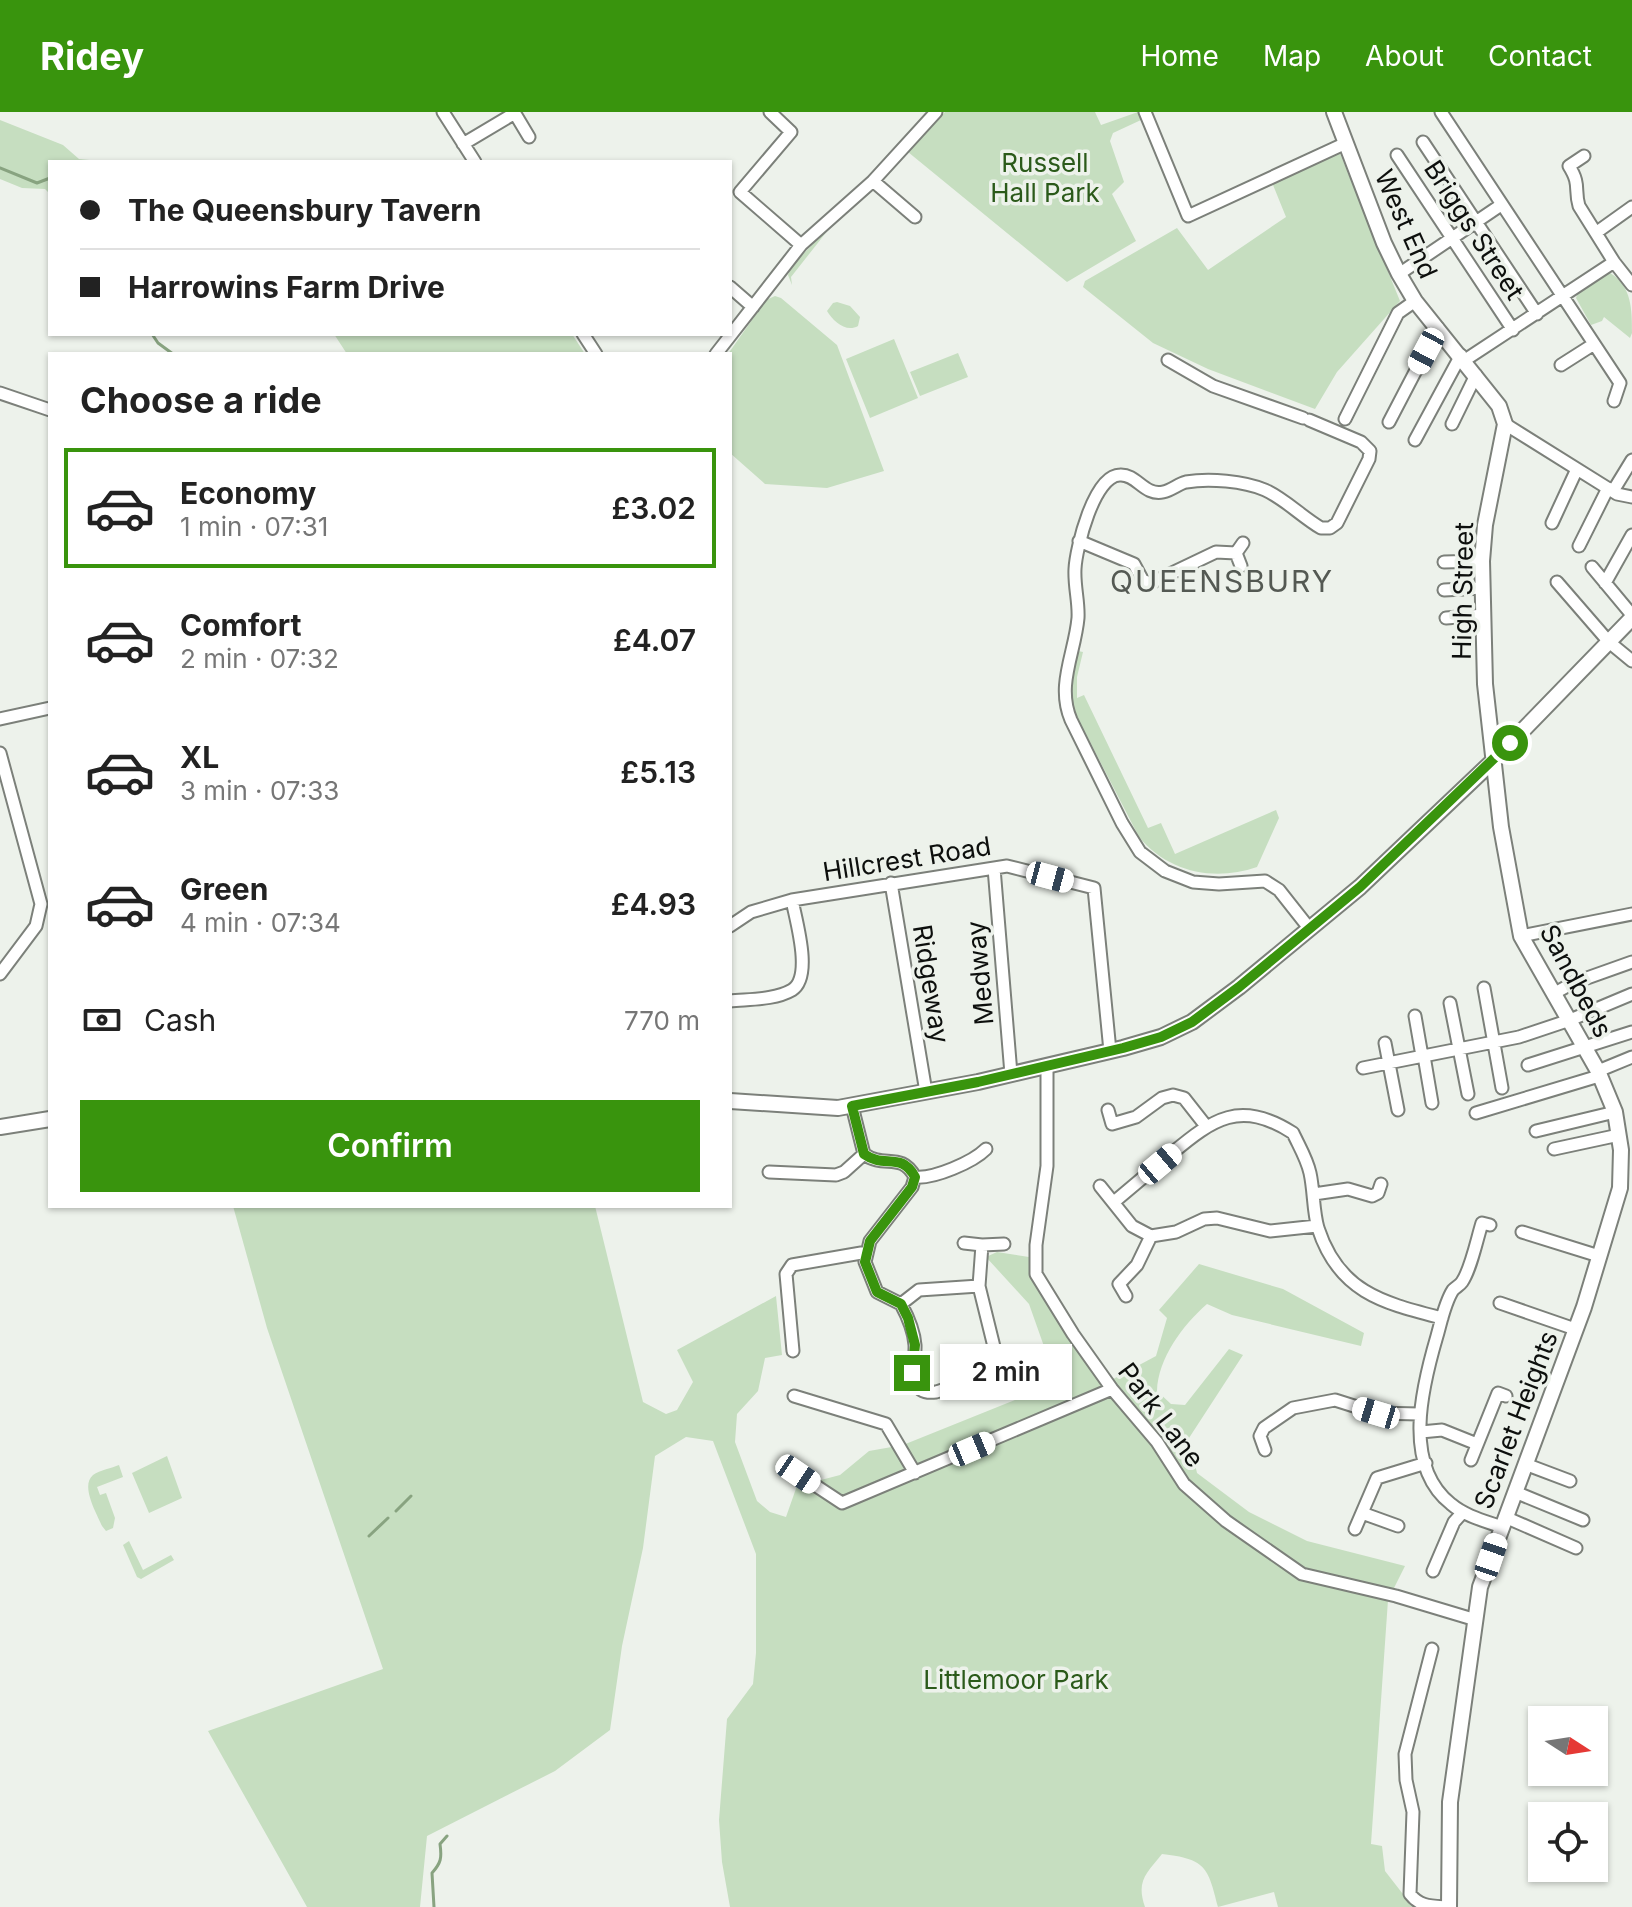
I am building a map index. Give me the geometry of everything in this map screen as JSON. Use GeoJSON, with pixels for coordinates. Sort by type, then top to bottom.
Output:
{"type":"FeatureCollection","features":[{"type":"Feature","properties":{"kind":"main road","name":"West End"},"geometry":{"type":"LineString","coordinates":[[1334,112],[1399,274],[1415,301],[1499,406],[1505,424]]}},
{"type":"Feature","properties":{"kind":"main road","name":"High Street"},"geometry":{"type":"LineString","coordinates":[[1494,760],[1485,684],[1482,561],[1485,525],[1505,424]]}},
{"type":"Feature","properties":{"kind":"main road"},"geometry":{"type":"LineString","coordinates":[[732,1101],[784,1107],[852,1106],[1110,1051],[1161,1037],[1192,1022],[1360,887],[1494,760],[1632,616]]}},
{"type":"Feature","properties":{"kind":"main road","name":"Sandbeds"},"geometry":{"type":"LineString","coordinates":[[1494,760],[1501,827],[1521,936],[1599,1074],[1615,1112],[1621,1150],[1620,1188],[1611,1218]]}},
{"type":"Feature","properties":{"kind":"main road"},"geometry":{"type":"LineString","coordinates":[[0,1127],[48,1119]]}},
{"type":"Feature","properties":{"kind":"main road","name":"Scarlet Heights"},"geometry":{"type":"LineString","coordinates":[[1447,1907],[1450,1802],[1480,1587],[1575,1329],[1611,1218]]}},
{"type":"Feature","properties":{"kind":"street"},"geometry":{"type":"LineString","coordinates":[[443,112],[474,160]]}},
{"type":"Feature","properties":{"kind":"street"},"geometry":{"type":"LineString","coordinates":[[463,144],[514,112],[529,137]]}},
{"type":"Feature","properties":{"kind":"street"},"geometry":{"type":"LineString","coordinates":[[770,112],[791,132],[740,192],[801,245]]}},
{"type":"Feature","properties":{"kind":"street"},"geometry":{"type":"LineString","coordinates":[[1145,112],[1188,216],[1346,143]]}},
{"type":"Feature","properties":{"kind":"street"},"geometry":{"type":"LineString","coordinates":[[1441,112],[1620,383],[1614,401]]}},
{"type":"Feature","properties":{"kind":"street"},"geometry":{"type":"LineString","coordinates":[[732,334],[801,245],[873,181],[930,114]]}},
{"type":"Feature","properties":{"kind":"street"},"geometry":{"type":"LineString","coordinates":[[1423,142],[1537,314]]}},
{"type":"Feature","properties":{"kind":"street","name":"Briggs Street"},"geometry":{"type":"LineString","coordinates":[[1397,155],[1513,330]]}},
{"type":"Feature","properties":{"kind":"street"},"geometry":{"type":"LineString","coordinates":[[1584,156],[1569,166],[1579,186],[1579,206],[1632,285]]}},
{"type":"Feature","properties":{"kind":"street"},"geometry":{"type":"LineString","coordinates":[[873,181],[915,217]]}},
{"type":"Feature","properties":{"kind":"street"},"geometry":{"type":"LineString","coordinates":[[1399,274],[1501,205]]}},
{"type":"Feature","properties":{"kind":"street"},"geometry":{"type":"LineString","coordinates":[[1597,232],[1632,207]]}},
{"type":"Feature","properties":{"kind":"street"},"geometry":{"type":"LineString","coordinates":[[1415,440],[1463,358],[1513,330],[1614,262]]}},
{"type":"Feature","properties":{"kind":"street"},"geometry":{"type":"LineString","coordinates":[[732,289],[753,307]]}},
{"type":"Feature","properties":{"kind":"street"},"geometry":{"type":"LineString","coordinates":[[1345,419],[1398,313],[1415,301]]}},
{"type":"Feature","properties":{"kind":"street"},"geometry":{"type":"LineString","coordinates":[[1389,422],[1438,328]]}},
{"type":"Feature","properties":{"kind":"street"},"geometry":{"type":"LineString","coordinates":[[718,352],[730,336]]}},
{"type":"Feature","properties":{"kind":"street"},"geometry":{"type":"LineString","coordinates":[[1561,365],[1594,344]]}},
{"type":"Feature","properties":{"kind":"street"},"geometry":{"type":"LineString","coordinates":[[1168,360],[1213,386],[1361,442],[1370,451],[1369,459],[1337,523],[1330,528],[1321,528],[1264,489],[1234,483],[1205,482],[1184,483],[1155,493],[1130,476],[1112,476],[1100,489],[1079,541],[1075,582],[1078,621],[1065,685],[1066,710],[1122,823],[1140,852],[1165,871],[1193,882],[1265,881],[1279,890],[1309,928]]}},
{"type":"Feature","properties":{"kind":"street"},"geometry":{"type":"LineString","coordinates":[[1452,424],[1476,375]]}},
{"type":"Feature","properties":{"kind":"street"},"geometry":{"type":"LineString","coordinates":[[0,393],[48,409]]}},
{"type":"Feature","properties":{"kind":"street"},"geometry":{"type":"LineString","coordinates":[[1505,424],[1611,490],[1632,497]]}},
{"type":"Feature","properties":{"kind":"street"},"geometry":{"type":"LineString","coordinates":[[1579,546],[1632,460]]}},
{"type":"Feature","properties":{"kind":"street"},"geometry":{"type":"LineString","coordinates":[[1552,523],[1577,469]]}},
{"type":"Feature","properties":{"kind":"street"},"geometry":{"type":"LineString","coordinates":[[1605,583],[1632,536]]}},
{"type":"Feature","properties":{"kind":"street"},"geometry":{"type":"LineString","coordinates":[[1079,541],[1134,564],[1142,579],[1149,584],[1216,552],[1240,548],[1241,566]]}},
{"type":"Feature","properties":{"kind":"street"},"geometry":{"type":"LineString","coordinates":[[1444,562],[1482,561]]}},
{"type":"Feature","properties":{"kind":"street"},"geometry":{"type":"LineString","coordinates":[[1592,567],[1632,616]]}},
{"type":"Feature","properties":{"kind":"street"},"geometry":{"type":"LineString","coordinates":[[1557,582],[1609,642],[1632,661]]}},
{"type":"Feature","properties":{"kind":"street"},"geometry":{"type":"LineString","coordinates":[[1444,590],[1483,588]]}},
{"type":"Feature","properties":{"kind":"street"},"geometry":{"type":"LineString","coordinates":[[1446,618],[1484,615]]}},
{"type":"Feature","properties":{"kind":"street"},"geometry":{"type":"LineString","coordinates":[[0,719],[48,708]]}},
{"type":"Feature","properties":{"kind":"street"},"geometry":{"type":"LineString","coordinates":[[0,753],[41,904],[36,926],[0,974]]}},
{"type":"Feature","properties":{"kind":"street","name":"Hillcrest Road"},"geometry":{"type":"LineString","coordinates":[[732,925],[751,912],[792,900],[1007,866],[1094,888],[1110,1051]]}},
{"type":"Feature","properties":{"kind":"street","name":"Medway"},"geometry":{"type":"LineString","coordinates":[[994,868],[1011,1074]]}},
{"type":"Feature","properties":{"kind":"street","name":"Ridgeway"},"geometry":{"type":"LineString","coordinates":[[891,883],[926,1092]]}},
{"type":"Feature","properties":{"kind":"street"},"geometry":{"type":"LineString","coordinates":[[732,1001],[766,997],[793,989],[802,976],[801,947],[792,900]]}},
{"type":"Feature","properties":{"kind":"street"},"geometry":{"type":"LineString","coordinates":[[1521,936],[1632,914]]}},
{"type":"Feature","properties":{"kind":"street"},"geometry":{"type":"LineString","coordinates":[[1553,994],[1573,983],[1632,962]]}},
{"type":"Feature","properties":{"kind":"street"},"geometry":{"type":"LineString","coordinates":[[1484,988],[1502,1088]]}},
{"type":"Feature","properties":{"kind":"street"},"geometry":{"type":"LineString","coordinates":[[1363,1068],[1494,1042],[1570,1020],[1632,994]]}},
{"type":"Feature","properties":{"kind":"street"},"geometry":{"type":"LineString","coordinates":[[1450,1003],[1468,1094]]}},
{"type":"Feature","properties":{"kind":"street"},"geometry":{"type":"LineString","coordinates":[[1415,1016],[1432,1103]]}},
{"type":"Feature","properties":{"kind":"street"},"geometry":{"type":"LineString","coordinates":[[1528,1065],[1632,1032]]}},
{"type":"Feature","properties":{"kind":"street"},"geometry":{"type":"LineString","coordinates":[[1385,1043],[1398,1110]]}},
{"type":"Feature","properties":{"kind":"street"},"geometry":{"type":"LineString","coordinates":[[1476,1113],[1599,1074],[1632,1057]]}},
{"type":"Feature","properties":{"kind":"street","name":"Park Lane"},"geometry":{"type":"LineString","coordinates":[[1047,1065],[1047,1166],[1036,1245],[1036,1274],[1073,1334],[1112,1389],[1157,1442],[1184,1484],[1226,1521],[1302,1574],[1396,1596],[1476,1620]]}},
{"type":"Feature","properties":{"kind":"street"},"geometry":{"type":"LineString","coordinates":[[1108,1110],[1112,1124],[1136,1117],[1162,1098],[1173,1095],[1184,1098],[1206,1126]]}},
{"type":"Feature","properties":{"kind":"street"},"geometry":{"type":"LineString","coordinates":[[852,1106],[864,1154],[871,1159],[900,1161],[909,1166],[915,1177],[912,1187],[870,1241],[865,1262],[877,1292],[901,1304],[908,1318],[915,1345],[912,1373],[916,1384],[924,1389],[936,1392],[998,1363],[979,1286],[982,1245]]}},
{"type":"Feature","properties":{"kind":"street"},"geometry":{"type":"LineString","coordinates":[[1536,1131],[1615,1112]]}},
{"type":"Feature","properties":{"kind":"street"},"geometry":{"type":"LineString","coordinates":[[1114,1202],[1206,1126],[1227,1117],[1258,1117],[1293,1133],[1309,1169],[1317,1226],[1343,1273],[1366,1293],[1384,1303],[1442,1318]]}},
{"type":"Feature","properties":{"kind":"street"},"geometry":{"type":"LineString","coordinates":[[1554,1149],[1619,1135]]}},
{"type":"Feature","properties":{"kind":"street"},"geometry":{"type":"LineString","coordinates":[[769,1172],[836,1175],[864,1154]]}},
{"type":"Feature","properties":{"kind":"street"},"geometry":{"type":"LineString","coordinates":[[915,1177],[924,1178],[943,1172],[983,1155]]}},
{"type":"Feature","properties":{"kind":"street"},"geometry":{"type":"LineString","coordinates":[[1314,1194],[1348,1189],[1372,1196],[1378,1193],[1381,1184]]}},
{"type":"Feature","properties":{"kind":"street"},"geometry":{"type":"LineString","coordinates":[[1100,1186],[1132,1226],[1151,1236],[1176,1232],[1204,1219],[1217,1218],[1270,1231],[1317,1226]]}},
{"type":"Feature","properties":{"kind":"street"},"geometry":{"type":"LineString","coordinates":[[1482,1223],[1463,1281],[1453,1290],[1442,1318],[1425,1378],[1419,1414],[1426,1463],[1437,1489],[1463,1512],[1504,1522],[1576,1548]]}},
{"type":"Feature","properties":{"kind":"street"},"geometry":{"type":"LineString","coordinates":[[1522,1232],[1599,1256]]}},
{"type":"Feature","properties":{"kind":"street"},"geometry":{"type":"LineString","coordinates":[[1126,1296],[1119,1284],[1137,1265],[1151,1236]]}},
{"type":"Feature","properties":{"kind":"street"},"geometry":{"type":"LineString","coordinates":[[964,1243],[1004,1244]]}},
{"type":"Feature","properties":{"kind":"street"},"geometry":{"type":"LineString","coordinates":[[793,1351],[788,1268],[867,1252]]}},
{"type":"Feature","properties":{"kind":"street"},"geometry":{"type":"LineString","coordinates":[[901,1304],[919,1290],[979,1286]]}},
{"type":"Feature","properties":{"kind":"street"},"geometry":{"type":"LineString","coordinates":[[1500,1303],[1575,1329]]}},
{"type":"Feature","properties":{"kind":"street"},"geometry":{"type":"LineString","coordinates":[[798,1474],[842,1503],[1112,1389]]}},
{"type":"Feature","properties":{"kind":"street"},"geometry":{"type":"LineString","coordinates":[[1471,1460],[1498,1393],[1506,1396]]}},
{"type":"Feature","properties":{"kind":"street"},"geometry":{"type":"LineString","coordinates":[[794,1396],[886,1424],[915,1473]]}},
{"type":"Feature","properties":{"kind":"street"},"geometry":{"type":"LineString","coordinates":[[1265,1450],[1260,1436],[1264,1428],[1293,1408],[1335,1400],[1376,1413],[1419,1414]]}},
{"type":"Feature","properties":{"kind":"street"},"geometry":{"type":"LineString","coordinates":[[1421,1432],[1442,1430],[1477,1444]]}},
{"type":"Feature","properties":{"kind":"street"},"geometry":{"type":"LineString","coordinates":[[1355,1529],[1377,1478],[1426,1463]]}},
{"type":"Feature","properties":{"kind":"street"},"geometry":{"type":"LineString","coordinates":[[1525,1464],[1570,1481]]}},
{"type":"Feature","properties":{"kind":"street"},"geometry":{"type":"LineString","coordinates":[[1515,1492],[1583,1520]]}},
{"type":"Feature","properties":{"kind":"street"},"geometry":{"type":"LineString","coordinates":[[1433,1571],[1454,1522],[1463,1512]]}},
{"type":"Feature","properties":{"kind":"street"},"geometry":{"type":"LineString","coordinates":[[1362,1513],[1398,1526]]}},
{"type":"Feature","properties":{"kind":"street"},"geometry":{"type":"LineString","coordinates":[[1432,1649],[1405,1754],[1406,1780],[1413,1812],[1410,1894],[1416,1902],[1424,1905],[1447,1907]]}},
{"type":"Feature","properties":{"kind":"green space","name":"Russell Hall Park"},"geometry":{"type":"Polygon","coordinates":[[[945,112],[1095,112],[1101,125],[1138,112],[1141,120],[1113,133],[1110,141],[1124,182],[1112,194],[1136,241],[1067,282],[908,152],[945,112]]]}},
{"type":"Feature","properties":{"kind":"green space"},"geometry":{"type":"Polygon","coordinates":[[[0,120],[63,145],[79,159],[90,160],[48,160],[48,192],[45,189],[22,188],[0,179],[0,120]]]}},
{"type":"Feature","properties":{"kind":"green space"},"geometry":{"type":"Polygon","coordinates":[[[1339,151],[1400,301],[1337,372],[1315,409],[1208,369],[1153,343],[1083,287],[1085,281],[1177,228],[1208,270],[1286,217],[1271,180],[1339,151]]]}},
{"type":"Feature","properties":{"kind":"green space"},"geometry":{"type":"Polygon","coordinates":[[[832,225],[791,277],[792,285],[788,275],[791,266],[832,225]]]}},
{"type":"Feature","properties":{"kind":"green space"},"geometry":{"type":"Polygon","coordinates":[[[1610,273],[1627,292],[1631,307],[1630,338],[1604,317],[1591,325],[1576,298],[1578,293],[1610,273]]]}},
{"type":"Feature","properties":{"kind":"green space"},"geometry":{"type":"Polygon","coordinates":[[[775,296],[781,298],[837,345],[884,471],[827,488],[765,484],[732,455],[732,352],[729,352],[766,300],[775,296]]]}},
{"type":"Feature","properties":{"kind":"green space"},"geometry":{"type":"Polygon","coordinates":[[[837,302],[850,306],[860,317],[858,326],[844,327],[833,319],[827,311],[837,302]]]}},
{"type":"Feature","properties":{"kind":"green space"},"geometry":{"type":"Polygon","coordinates":[[[335,336],[573,336],[584,352],[346,352],[335,336]]]}},
{"type":"Feature","properties":{"kind":"green space"},"geometry":{"type":"Polygon","coordinates":[[[894,339],[918,398],[870,418],[846,359],[894,339]]]}},
{"type":"Feature","properties":{"kind":"green space"},"geometry":{"type":"Polygon","coordinates":[[[958,353],[968,377],[920,396],[910,372],[958,353]]]}},
{"type":"Feature","properties":{"kind":"green space"},"geometry":{"type":"Polygon","coordinates":[[[1078,651],[1083,652],[1077,677],[1077,698],[1084,695],[1148,828],[1161,823],[1175,854],[1276,810],[1279,818],[1257,867],[1224,874],[1193,871],[1164,859],[1139,837],[1074,711],[1071,688],[1078,651]]]}},
{"type":"Feature","properties":{"kind":"green space","name":"Littlemoor Park"},"geometry":{"type":"Polygon","coordinates":[[[234,1208],[595,1208],[643,1402],[666,1414],[677,1410],[693,1382],[677,1350],[776,1296],[782,1355],[765,1358],[758,1391],[737,1414],[735,1442],[757,1501],[770,1512],[786,1517],[799,1480],[821,1480],[840,1475],[869,1451],[903,1445],[1057,1383],[1029,1304],[986,1257],[997,1252],[1029,1257],[1031,1269],[1047,1302],[1102,1385],[1156,1356],[1167,1318],[1159,1310],[1199,1264],[1283,1289],[1364,1333],[1361,1346],[1232,1315],[1207,1304],[1173,1343],[1162,1366],[1157,1391],[1171,1404],[1185,1405],[1229,1349],[1243,1355],[1189,1438],[1197,1473],[1249,1512],[1307,1541],[1405,1566],[1388,1600],[1371,1844],[1382,1846],[1385,1871],[1413,1907],[1278,1907],[1274,1892],[1218,1907],[1211,1882],[1202,1867],[1187,1859],[1162,1854],[1142,1884],[1145,1907],[730,1907],[719,1820],[727,1719],[753,1684],[756,1554],[713,1441],[686,1437],[655,1456],[643,1548],[622,1646],[610,1730],[555,1771],[427,1836],[420,1907],[307,1907],[208,1731],[383,1669],[267,1328],[234,1208]]]}},
{"type":"Feature","properties":{"kind":"green space"},"geometry":{"type":"Polygon","coordinates":[[[167,1456],[182,1498],[149,1513],[132,1473],[167,1456]]]}},
{"type":"Feature","properties":{"kind":"green space"},"geometry":{"type":"Polygon","coordinates":[[[119,1465],[123,1477],[97,1487],[100,1495],[106,1493],[115,1518],[113,1528],[106,1531],[89,1493],[89,1480],[102,1470],[119,1465]]]}},
{"type":"Feature","properties":{"kind":"green space"},"geometry":{"type":"Polygon","coordinates":[[[129,1541],[143,1570],[171,1555],[174,1560],[141,1579],[137,1577],[123,1545],[129,1541]]]}},
{"type":"Feature","properties":{"kind":"waterway"},"geometry":{"type":"LineString","coordinates":[[0,168],[37,183],[48,179]]}},
{"type":"Feature","properties":{"kind":"waterway"},"geometry":{"type":"LineString","coordinates":[[153,336],[170,352]]}},
{"type":"Feature","properties":{"kind":"waterway"},"geometry":{"type":"LineString","coordinates":[[396,1511],[411,1496]]}},
{"type":"Feature","properties":{"kind":"waterway"},"geometry":{"type":"LineString","coordinates":[[369,1536],[388,1518]]}},
{"type":"Feature","properties":{"kind":"waterway"},"geometry":{"type":"LineString","coordinates":[[434,1907],[432,1873],[440,1860],[440,1844],[447,1836]]}},
{"type":"Feature","properties":{"kind":"district","name":"QUEENSBURY"},"geometry":{"type":"Point","coordinates":[1222,582]}},
{"type":"Feature","properties":{"kind":"route"},"geometry":{"type":"LineString","coordinates":[[912,1373],[915,1345],[908,1318],[901,1304],[877,1292],[865,1262],[870,1241],[912,1187],[915,1177],[909,1166],[900,1161],[884,1162],[864,1154],[859,1144],[852,1106],[978,1082],[1123,1048],[1161,1037],[1192,1022],[1360,887],[1510,743]]}}]}
